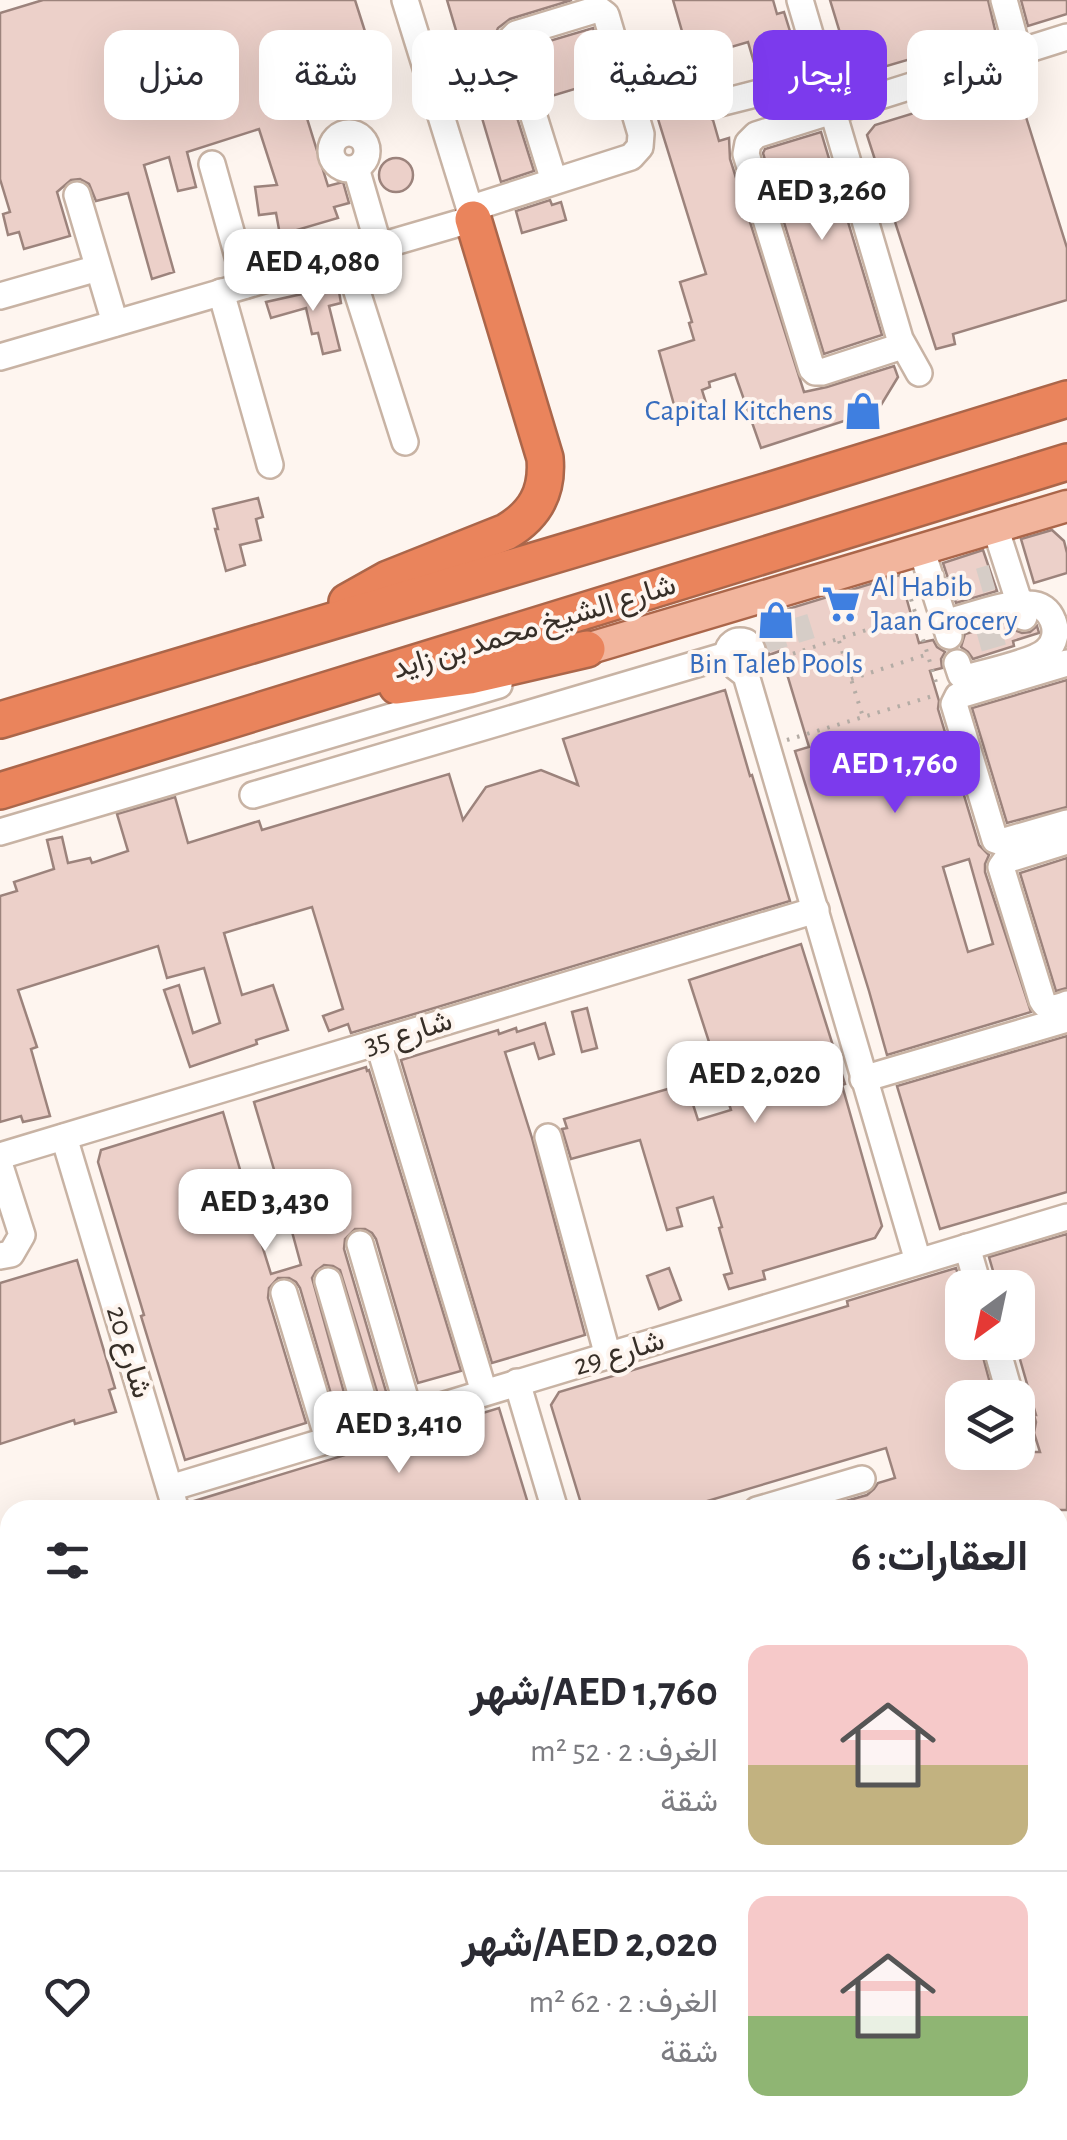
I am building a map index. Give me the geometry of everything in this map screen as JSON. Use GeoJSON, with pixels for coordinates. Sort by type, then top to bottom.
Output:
{"type":"FeatureCollection","features":[{"type":"Feature","properties":{"kind":"highway"},"geometry":{"type":"LineString","coordinates":[[321,624],[364,590],[520,524],[539,502],[544,488],[545,458],[471,214]]}},
{"type":"Feature","properties":{"kind":"highway","name":"شارع الشيخ محمد بن زايد"},"geometry":{"type":"LineString","coordinates":[[0,720],[1067,399]]}},
{"type":"Feature","properties":{"kind":"highway","name":"شارع الشيخ محمد بن زايد"},"geometry":{"type":"LineString","coordinates":[[0,791],[1067,462]]}},
{"type":"Feature","properties":{"kind":"highway"},"geometry":{"type":"LineString","coordinates":[[346,686],[439,682],[587,649]]}},
{"type":"Feature","properties":{"kind":"main road"},"geometry":{"type":"LineString","coordinates":[[587,649],[1067,506]]}},
{"type":"Feature","properties":{"kind":"street"},"geometry":{"type":"LineString","coordinates":[[405,0],[471,214]]}},
{"type":"Feature","properties":{"kind":"street"},"geometry":{"type":"LineString","coordinates":[[800,0],[809,30]]}},
{"type":"Feature","properties":{"kind":"street"},"geometry":{"type":"LineString","coordinates":[[1004,0],[1012,30]]}},
{"type":"Feature","properties":{"kind":"street"},"geometry":{"type":"LineString","coordinates":[[0,357],[380,247],[554,181],[631,157],[642,141],[606,15],[598,9],[516,34],[510,40],[554,181]]}},
{"type":"Feature","properties":{"kind":"street"},"geometry":{"type":"LineString","coordinates":[[1038,45],[1067,37]]}},
{"type":"Feature","properties":{"kind":"street"},"geometry":{"type":"LineString","coordinates":[[806,120],[756,135],[748,143],[746,154],[812,368],[822,372],[902,346]]}},
{"type":"Feature","properties":{"kind":"street"},"geometry":{"type":"LineString","coordinates":[[834,120],[902,346],[919,373]]}},
{"type":"Feature","properties":{"kind":"street"},"geometry":{"type":"LineString","coordinates":[[212,164],[246,285]]}},
{"type":"Feature","properties":{"kind":"street"},"geometry":{"type":"LineString","coordinates":[[356,168],[380,247]]}},
{"type":"Feature","properties":{"kind":"street"},"geometry":{"type":"LineString","coordinates":[[77,194],[116,323]]}},
{"type":"Feature","properties":{"kind":"street"},"geometry":{"type":"LineString","coordinates":[[346,256],[406,442]]}},
{"type":"Feature","properties":{"kind":"street"},"geometry":{"type":"LineString","coordinates":[[0,294],[98,268]]}},
{"type":"Feature","properties":{"kind":"street"},"geometry":{"type":"LineString","coordinates":[[221,292],[270,465]]}},
{"type":"Feature","properties":{"kind":"street"},"geometry":{"type":"LineString","coordinates":[[995,527],[1000,574],[1027,629]]}},
{"type":"Feature","properties":{"kind":"street"},"geometry":{"type":"LineString","coordinates":[[910,551],[940,592],[947,630],[985,618],[1027,629]]}},
{"type":"Feature","properties":{"kind":"street"},"geometry":{"type":"LineString","coordinates":[[957,663],[965,678],[998,660],[1027,629]]}},
{"type":"Feature","properties":{"kind":"street"},"geometry":{"type":"LineString","coordinates":[[0,832],[530,675],[587,649]]}},
{"type":"Feature","properties":{"kind":"street"},"geometry":{"type":"LineString","coordinates":[[253,795],[747,657],[768,746],[918,1261]]}},
{"type":"Feature","properties":{"kind":"street"},"geometry":{"type":"LineString","coordinates":[[1067,663],[963,694],[954,704],[995,840],[1001,842],[1067,822]]}},
{"type":"Feature","properties":{"kind":"street"},"geometry":{"type":"LineString","coordinates":[[1067,841],[1006,860],[1001,867],[1042,1000],[1050,1008],[1067,1004]]}},
{"type":"Feature","properties":{"kind":"street","name":"شارع 35"},"geometry":{"type":"LineString","coordinates":[[0,1156],[816,910]]}},
{"type":"Feature","properties":{"kind":"street"},"geometry":{"type":"LineString","coordinates":[[863,1078],[1067,1019]]}},
{"type":"Feature","properties":{"kind":"street"},"geometry":{"type":"LineString","coordinates":[[378,1042],[477,1395]]}},
{"type":"Feature","properties":{"kind":"street","name":"شارع 20"},"geometry":{"type":"LineString","coordinates":[[64,1137],[173,1499]]}},
{"type":"Feature","properties":{"kind":"street"},"geometry":{"type":"LineString","coordinates":[[548,1137],[608,1356]]}},
{"type":"Feature","properties":{"kind":"street"},"geometry":{"type":"LineString","coordinates":[[0,1166],[22,1235],[11,1254],[0,1256]]}},
{"type":"Feature","properties":{"kind":"street","name":"شارع 29"},"geometry":{"type":"LineString","coordinates":[[173,1499],[328,1439],[1067,1217]]}},
{"type":"Feature","properties":{"kind":"street"},"geometry":{"type":"LineString","coordinates":[[422,1243],[477,1395]]}},
{"type":"Feature","properties":{"kind":"street"},"geometry":{"type":"LineString","coordinates":[[360,1244],[410,1414]]}},
{"type":"Feature","properties":{"kind":"street"},"geometry":{"type":"LineString","coordinates":[[968,1247],[974,1270]]}},
{"type":"Feature","properties":{"kind":"street"},"geometry":{"type":"LineString","coordinates":[[328,1281],[371,1426]]}},
{"type":"Feature","properties":{"kind":"street"},"geometry":{"type":"LineString","coordinates":[[284,1292],[328,1439]]}},
{"type":"Feature","properties":{"kind":"street"},"geometry":{"type":"LineString","coordinates":[[517,1382],[552,1500]]}},
{"type":"Feature","properties":{"kind":"street"},"geometry":{"type":"LineString","coordinates":[[791,1500],[862,1479]]}},
{"type":"Feature","properties":{"kind":"path"},"geometry":{"type":"LineString","coordinates":[[768,746],[940,694],[916,614],[910,551]]}},
{"type":"Feature","properties":{"kind":"path"},"geometry":{"type":"LineString","coordinates":[[747,657],[838,639],[916,614]]}},
{"type":"Feature","properties":{"kind":"path"},"geometry":{"type":"LineString","coordinates":[[838,639],[864,717]]}},
{"type":"Feature","properties":{"kind":"path"},"geometry":{"type":"LineString","coordinates":[[851,679],[928,654]]}},
{"type":"Feature","properties":{"kind":"building"},"geometry":{"type":"Polygon","coordinates":[[[43,0],[355,0],[365,30],[259,30],[259,120],[308,120],[328,186],[343,182],[349,203],[334,207],[338,218],[280,235],[276,213],[259,215],[255,187],[277,185],[259,129],[187,152],[196,187],[178,191],[169,157],[144,165],[174,272],[152,279],[128,193],[96,201],[89,184],[80,179],[71,180],[57,192],[70,236],[24,249],[19,232],[8,235],[3,214],[10,212],[0,179],[0,13],[43,0]]]}},
{"type":"Feature","properties":{"kind":"building"},"geometry":{"type":"Polygon","coordinates":[[[447,0],[572,0],[510,19],[497,30],[456,30],[447,0]]]}},
{"type":"Feature","properties":{"kind":"building"},"geometry":{"type":"Polygon","coordinates":[[[673,0],[773,0],[777,14],[784,12],[790,30],[753,30],[753,59],[748,42],[733,46],[733,30],[682,30],[673,0]]]}},
{"type":"Feature","properties":{"kind":"building"},"geometry":{"type":"Polygon","coordinates":[[[830,0],[988,0],[995,30],[907,30],[907,60],[887,66],[887,30],[839,30],[830,0]]]}},
{"type":"Feature","properties":{"kind":"building"},"geometry":{"type":"Polygon","coordinates":[[[1021,0],[1067,0],[1067,14],[1028,26],[1021,0]]]}},
{"type":"Feature","properties":{"kind":"building"},"geometry":{"type":"Polygon","coordinates":[[[574,34],[574,89],[554,95],[554,40],[574,34]]]}},
{"type":"Feature","properties":{"kind":"building"},"geometry":{"type":"Polygon","coordinates":[[[907,115],[907,120],[1027,120],[1067,248],[1067,300],[953,334],[955,344],[936,349],[867,135],[875,125],[907,115]]]}},
{"type":"Feature","properties":{"kind":"building"},"geometry":{"type":"Polygon","coordinates":[[[483,120],[518,120],[534,171],[501,182],[483,120]]]}},
{"type":"Feature","properties":{"kind":"building"},"geometry":{"type":"Polygon","coordinates":[[[658,120],[713,120],[719,141],[729,138],[730,159],[804,392],[894,366],[898,377],[878,410],[761,448],[735,374],[709,382],[710,387],[702,390],[706,403],[676,412],[659,351],[694,340],[680,282],[706,274],[658,120]]]}},
{"type":"Feature","properties":{"kind":"building"},"geometry":{"type":"Polygon","coordinates":[[[821,132],[882,335],[824,354],[763,153],[765,149],[821,132]]]}},
{"type":"Feature","properties":{"kind":"building"},"geometry":{"type":"Polygon","coordinates":[[[396,158],[408,163],[413,175],[408,187],[396,192],[384,187],[379,175],[384,163],[396,158]]]}},
{"type":"Feature","properties":{"kind":"building"},"geometry":{"type":"Polygon","coordinates":[[[550,200],[552,205],[561,202],[566,220],[522,233],[516,211],[550,200]]]}},
{"type":"Feature","properties":{"kind":"building"},"geometry":{"type":"Polygon","coordinates":[[[338,286],[341,303],[329,306],[340,350],[323,354],[318,333],[312,334],[306,308],[271,318],[266,302],[338,286]]]}},
{"type":"Feature","properties":{"kind":"building"},"geometry":{"type":"Polygon","coordinates":[[[258,498],[263,517],[256,519],[261,540],[240,545],[245,565],[226,571],[213,509],[258,498]]]}},
{"type":"Feature","properties":{"kind":"building"},"geometry":{"type":"Polygon","coordinates":[[[1052,530],[1064,541],[1067,573],[1034,583],[1021,539],[1052,530]]]}},
{"type":"Feature","properties":{"kind":"building"},"geometry":{"type":"Polygon","coordinates":[[[983,550],[997,591],[956,603],[943,563],[983,550]]]}},
{"type":"Feature","properties":{"kind":"building"},"geometry":{"type":"Polygon","coordinates":[[[900,575],[919,643],[933,640],[945,652],[942,668],[930,671],[938,709],[979,845],[989,855],[985,872],[1031,1012],[887,1055],[795,751],[809,747],[780,651],[769,655],[758,631],[768,615],[900,575]],[[969,859],[943,867],[968,952],[993,944],[969,859]]]}},
{"type":"Feature","properties":{"kind":"building"},"geometry":{"type":"Polygon","coordinates":[[[1007,622],[1022,633],[1037,626],[1039,633],[973,659],[961,647],[965,634],[1007,622]]]}},
{"type":"Feature","properties":{"kind":"building"},"geometry":{"type":"Polygon","coordinates":[[[1067,680],[1067,807],[1007,823],[972,708],[1067,680]]]}},
{"type":"Feature","properties":{"kind":"building"},"geometry":{"type":"Polygon","coordinates":[[[725,690],[790,901],[351,1033],[348,1024],[329,1031],[323,1016],[343,1009],[312,907],[224,933],[242,995],[273,985],[288,1030],[190,1067],[164,990],[179,985],[193,1033],[220,1023],[204,968],[167,978],[158,946],[18,990],[37,1047],[31,1049],[50,1116],[23,1122],[21,1116],[0,1122],[0,896],[17,891],[14,882],[54,869],[47,840],[62,837],[68,863],[90,858],[92,863],[128,851],[117,814],[175,797],[188,843],[259,821],[262,830],[449,774],[463,820],[486,787],[541,770],[578,785],[563,739],[725,690]]]}},
{"type":"Feature","properties":{"kind":"building"},"geometry":{"type":"Polygon","coordinates":[[[1067,858],[1067,988],[1056,991],[1020,873],[1067,858]]]}},
{"type":"Feature","properties":{"kind":"building"},"geometry":{"type":"Polygon","coordinates":[[[801,944],[845,1084],[842,1085],[882,1226],[875,1238],[763,1271],[765,1279],[729,1289],[724,1275],[732,1273],[713,1197],[677,1208],[682,1226],[667,1230],[640,1140],[571,1159],[562,1129],[567,1128],[564,1119],[671,1088],[674,1096],[689,1092],[698,1120],[731,1110],[689,980],[801,944]]]}},
{"type":"Feature","properties":{"kind":"building"},"geometry":{"type":"Polygon","coordinates":[[[587,1008],[597,1048],[582,1052],[572,1012],[587,1008]]]}},
{"type":"Feature","properties":{"kind":"building"},"geometry":{"type":"Polygon","coordinates":[[[545,1023],[554,1054],[539,1059],[534,1043],[505,1052],[585,1335],[492,1363],[401,1060],[498,1030],[499,1034],[516,1028],[517,1032],[545,1023]]]}},
{"type":"Feature","properties":{"kind":"building"},"geometry":{"type":"Polygon","coordinates":[[[1067,1036],[1067,1192],[940,1229],[897,1086],[1067,1036]]]}},
{"type":"Feature","properties":{"kind":"building"},"geometry":{"type":"Polygon","coordinates":[[[366,1067],[369,1070],[461,1371],[418,1383],[376,1239],[365,1229],[355,1229],[345,1239],[344,1249],[387,1395],[379,1398],[340,1270],[324,1265],[312,1278],[348,1407],[336,1411],[300,1288],[289,1278],[278,1278],[269,1288],[268,1298],[306,1423],[185,1460],[98,1162],[101,1150],[223,1112],[244,1183],[275,1173],[254,1102],[366,1067]],[[288,1217],[256,1226],[271,1274],[301,1265],[288,1217]]]}},
{"type":"Feature","properties":{"kind":"building"},"geometry":{"type":"Polygon","coordinates":[[[1067,1234],[1067,1500],[849,1500],[867,1495],[878,1483],[895,1478],[886,1448],[711,1500],[580,1500],[551,1405],[559,1392],[848,1306],[847,1301],[945,1271],[945,1360],[984,1360],[989,1380],[945,1380],[945,1470],[1035,1470],[1035,1452],[1040,1452],[1035,1436],[1035,1380],[1026,1380],[1020,1360],[1035,1360],[1035,1270],[993,1270],[989,1257],[1067,1234]]]}},
{"type":"Feature","properties":{"kind":"building"},"geometry":{"type":"Polygon","coordinates":[[[77,1260],[115,1388],[109,1390],[116,1412],[75,1424],[74,1420],[0,1444],[0,1283],[77,1260]]]}},
{"type":"Feature","properties":{"kind":"building"},"geometry":{"type":"Polygon","coordinates":[[[669,1268],[681,1300],[659,1309],[647,1276],[669,1268]]]}},
{"type":"Feature","properties":{"kind":"building"},"geometry":{"type":"Polygon","coordinates":[[[499,1408],[527,1500],[198,1500],[499,1408]]]}},
{"type":"Feature","properties":{"kind":"tunnel"},"geometry":{"type":"LineString","coordinates":[[944,591],[992,577]]}},
{"type":"Feature","properties":{"kind":"tunnel"},"geometry":{"type":"LineString","coordinates":[[987,624],[995,652]]}},
{"type":"Feature","properties":{"kind":"tunnel"},"geometry":{"type":"LineString","coordinates":[[760,642],[811,626]]}},
{"type":"Feature","properties":{"kind":"place","name":"Capital Kitchens"},"geometry":{"type":"Point","coordinates":[863,411]}},
{"type":"Feature","properties":{"kind":"place","name":"Al Habib Jaan Grocery"},"geometry":{"type":"Point","coordinates":[841,604]}},
{"type":"Feature","properties":{"kind":"place","name":"Bin Taleb Pools"},"geometry":{"type":"Point","coordinates":[776,620]}}]}
